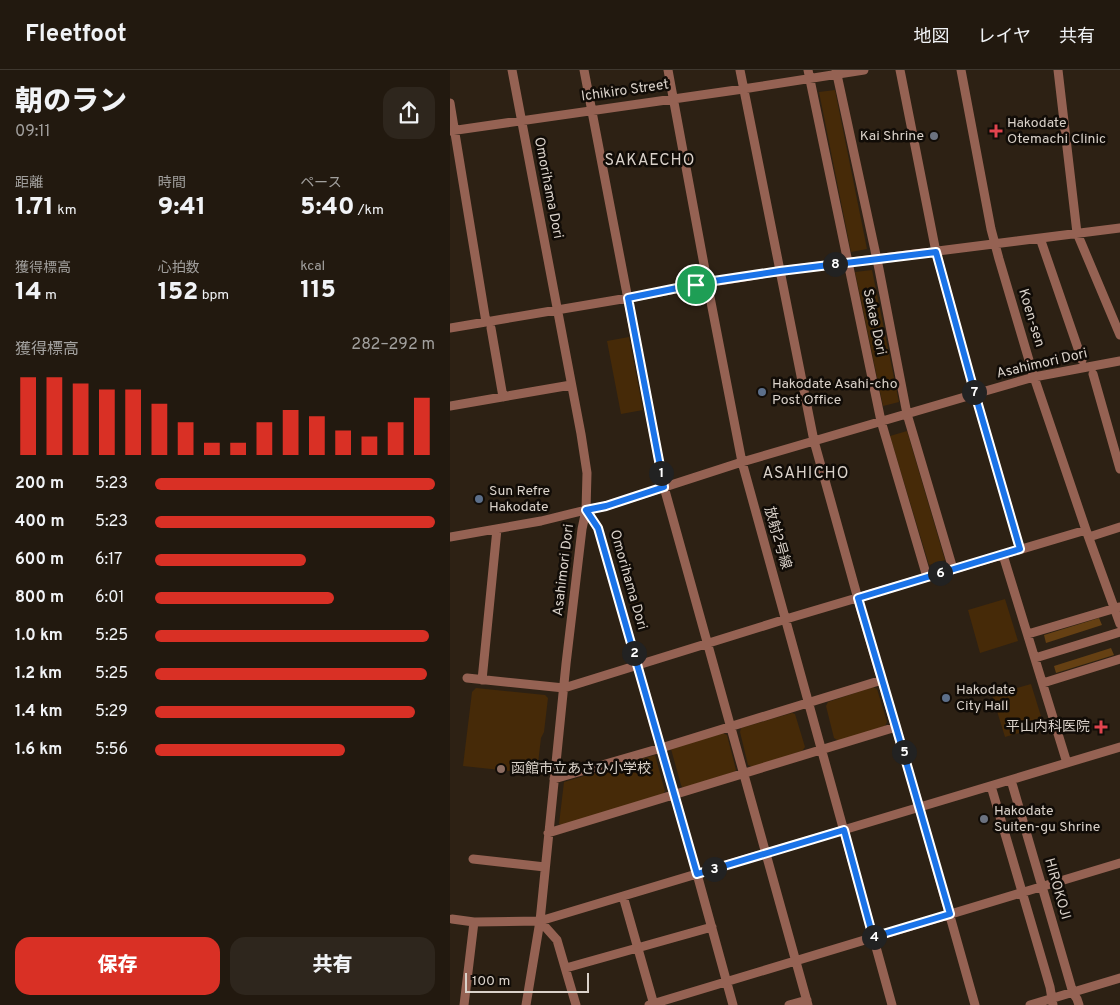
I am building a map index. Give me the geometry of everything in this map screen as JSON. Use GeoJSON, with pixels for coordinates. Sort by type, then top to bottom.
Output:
{"type":"FeatureCollection","features":[{"type":"Feature","properties":{"kind":"street","name":"Omorihama Dori"},"geometry":{"type":"LineString","coordinates":[[512,70],[587,474],[586,510],[598,528],[733,1005]]}},
{"type":"Feature","properties":{"kind":"street"},"geometry":{"type":"LineString","coordinates":[[584,70],[664,487],[807,1002],[789,1005]]}},
{"type":"Feature","properties":{"kind":"street","name":"放射2号線"},"geometry":{"type":"LineString","coordinates":[[668,70],[742,462],[892,1005]]}},
{"type":"Feature","properties":{"kind":"street"},"geometry":{"type":"LineString","coordinates":[[740,70],[814,441],[975,1005]]}},
{"type":"Feature","properties":{"kind":"street","name":"Ichikiro Street"},"geometry":{"type":"LineString","coordinates":[[452,131],[743,89],[808,74],[864,70]]}},
{"type":"Feature","properties":{"kind":"street"},"geometry":{"type":"LineString","coordinates":[[900,70],[936,252],[1020,549]]}},
{"type":"Feature","properties":{"kind":"street","name":"Koen-sen"},"geometry":{"type":"LineString","coordinates":[[961,70],[994,244],[1034,377],[1087,534],[1117,608],[1120,624]]}},
{"type":"Feature","properties":{"kind":"street"},"geometry":{"type":"LineString","coordinates":[[1058,70],[1077,233],[1120,334]]}},
{"type":"Feature","properties":{"kind":"street","name":"Sakae Dori"},"geometry":{"type":"LineString","coordinates":[[836,72],[907,414],[954,569]]}},
{"type":"Feature","properties":{"kind":"street","name":"Sakae Dori"},"geometry":{"type":"LineString","coordinates":[[808,74],[881,421],[927,577]]}},
{"type":"Feature","properties":{"kind":"street"},"geometry":{"type":"LineString","coordinates":[[450,103],[452,131],[503,397]]}},
{"type":"Feature","properties":{"kind":"street"},"geometry":{"type":"LineString","coordinates":[[450,328],[488,325],[707,282],[780,271],[1120,228]]}},
{"type":"Feature","properties":{"kind":"street"},"geometry":{"type":"LineString","coordinates":[[1040,238],[1082,360]]}},
{"type":"Feature","properties":{"kind":"street","name":"Asahimori Dori"},"geometry":{"type":"LineString","coordinates":[[526,1005],[540,921],[564,688],[581,538],[586,510],[606,506],[742,462],[1034,377],[1120,361]]}},
{"type":"Feature","properties":{"kind":"street"},"geometry":{"type":"LineString","coordinates":[[1093,374],[1120,468]]}},
{"type":"Feature","properties":{"kind":"street"},"geometry":{"type":"LineString","coordinates":[[450,406],[571,384]]}},
{"type":"Feature","properties":{"kind":"street"},"geometry":{"type":"LineString","coordinates":[[450,537],[566,516],[586,510]]}},
{"type":"Feature","properties":{"kind":"street"},"geometry":{"type":"LineString","coordinates":[[467,678],[564,688],[1020,549],[1120,527]]}},
{"type":"Feature","properties":{"kind":"street"},"geometry":{"type":"LineString","coordinates":[[482,680],[497,529]]}},
{"type":"Feature","properties":{"kind":"street"},"geometry":{"type":"LineString","coordinates":[[1003,554],[1067,763]]}},
{"type":"Feature","properties":{"kind":"street"},"geometry":{"type":"LineString","coordinates":[[1028,634],[1117,608]]}},
{"type":"Feature","properties":{"kind":"street"},"geometry":{"type":"LineString","coordinates":[[1035,658],[1120,632]]}},
{"type":"Feature","properties":{"kind":"street"},"geometry":{"type":"LineString","coordinates":[[1043,683],[1120,659]]}},
{"type":"Feature","properties":{"kind":"street"},"geometry":{"type":"LineString","coordinates":[[554,779],[882,680]]}},
{"type":"Feature","properties":{"kind":"street"},"geometry":{"type":"LineString","coordinates":[[548,833],[896,727]]}},
{"type":"Feature","properties":{"kind":"street"},"geometry":{"type":"LineString","coordinates":[[452,919],[474,922],[540,921],[1120,747]]}},
{"type":"Feature","properties":{"kind":"street","name":"HIROKOJI"},"geometry":{"type":"LineString","coordinates":[[1011,780],[1073,993],[1079,1005]]}},
{"type":"Feature","properties":{"kind":"street"},"geometry":{"type":"LineString","coordinates":[[991,786],[1050,987],[1052,1002]]}},
{"type":"Feature","properties":{"kind":"street"},"geometry":{"type":"LineString","coordinates":[[473,859],[545,867]]}},
{"type":"Feature","properties":{"kind":"street"},"geometry":{"type":"LineString","coordinates":[[623,896],[652,1005],[726,981],[1120,864]]}},
{"type":"Feature","properties":{"kind":"street"},"geometry":{"type":"LineString","coordinates":[[540,921],[557,940],[576,1005]]}},
{"type":"Feature","properties":{"kind":"street"},"geometry":{"type":"LineString","coordinates":[[464,1005],[474,922]]}},
{"type":"Feature","properties":{"kind":"street"},"geometry":{"type":"LineString","coordinates":[[566,968],[712,927]]}},
{"type":"Feature","properties":{"kind":"street"},"geometry":{"type":"LineString","coordinates":[[1030,1005],[1052,1002],[1120,978]]}},
{"type":"Feature","properties":{"kind":"shaded area"},"geometry":{"type":"Polygon","coordinates":[[[835,90],[867,249],[851,252],[819,92],[835,90]]]}},
{"type":"Feature","properties":{"kind":"shaded area"},"geometry":{"type":"Polygon","coordinates":[[[872,270],[899,402],[883,406],[855,272],[872,270]]]}},
{"type":"Feature","properties":{"kind":"shaded area"},"geometry":{"type":"Polygon","coordinates":[[[629,337],[643,410],[621,414],[607,341],[629,337]]]}},
{"type":"Feature","properties":{"kind":"shaded area"},"geometry":{"type":"Polygon","coordinates":[[[907,431],[945,560],[929,565],[890,436],[907,431]]]}},
{"type":"Feature","properties":{"kind":"shaded area"},"geometry":{"type":"Polygon","coordinates":[[[1005,599],[1018,641],[980,653],[968,610],[1005,599]]]}},
{"type":"Feature","properties":{"kind":"shaded area"},"geometry":{"type":"Polygon","coordinates":[[[1099,618],[1102,625],[1046,643],[1044,635],[1099,618]]]}},
{"type":"Feature","properties":{"kind":"shaded area"},"geometry":{"type":"Polygon","coordinates":[[[1111,648],[1114,655],[1056,673],[1054,666],[1111,648]]]}},
{"type":"Feature","properties":{"kind":"shaded area"},"geometry":{"type":"Polygon","coordinates":[[[1031,684],[1044,726],[1005,737],[992,695],[1031,684]]]}},
{"type":"Feature","properties":{"kind":"shaded area"},"geometry":{"type":"Polygon","coordinates":[[[873,687],[877,689],[887,722],[885,726],[839,741],[834,738],[826,706],[828,702],[873,687]]]}},
{"type":"Feature","properties":{"kind":"shaded area"},"geometry":{"type":"Polygon","coordinates":[[[476,688],[545,695],[548,698],[537,772],[463,766],[472,692],[476,688]]]}},
{"type":"Feature","properties":{"kind":"shaded area"},"geometry":{"type":"Polygon","coordinates":[[[792,713],[795,714],[805,747],[802,751],[753,767],[748,765],[740,732],[741,728],[792,713]]]}},
{"type":"Feature","properties":{"kind":"shaded area"},"geometry":{"type":"Polygon","coordinates":[[[723,733],[727,735],[736,770],[683,788],[671,749],[723,733]]]}},
{"type":"Feature","properties":{"kind":"shaded area"},"geometry":{"type":"Polygon","coordinates":[[[655,755],[665,791],[663,794],[562,825],[559,824],[564,782],[655,755]]]}},
{"type":"Feature","properties":{"kind":"place","name":"Hakodate Otemachi Clinic"},"geometry":{"type":"Point","coordinates":[996,131]}},
{"type":"Feature","properties":{"kind":"place","name":"Kai Shrine"},"geometry":{"type":"Point","coordinates":[934,136]}},
{"type":"Feature","properties":{"kind":"place","name":"Hakodate Asahi-cho Post Office"},"geometry":{"type":"Point","coordinates":[762,392]}},
{"type":"Feature","properties":{"kind":"place","name":"Sun Refre Hakodate"},"geometry":{"type":"Point","coordinates":[479,499]}},
{"type":"Feature","properties":{"kind":"place","name":"Hakodate City Hall"},"geometry":{"type":"Point","coordinates":[946,698]}},
{"type":"Feature","properties":{"kind":"place","name":"平山内科医院"},"geometry":{"type":"Point","coordinates":[1101,727]}},
{"type":"Feature","properties":{"kind":"place","name":"函館市立あさひ小学校"},"geometry":{"type":"Point","coordinates":[501,769]}},
{"type":"Feature","properties":{"kind":"place","name":"Hakodate Suiten-gu Shrine"},"geometry":{"type":"Point","coordinates":[984,819]}},
{"type":"Feature","properties":{"kind":"district","name":"SAKAECHO"},"geometry":{"type":"Point","coordinates":[650,161]}},
{"type":"Feature","properties":{"kind":"district","name":"ASAHICHO"},"geometry":{"type":"Point","coordinates":[806,474]}},
{"type":"Feature","properties":{"kind":"route"},"geometry":{"type":"LineString","coordinates":[[936,252],[1020,549],[858,598],[950,914],[873,937],[844,830],[697,874],[598,528],[586,510],[606,506],[664,487],[628,298],[696,285],[780,271],[936,252]]}}]}
